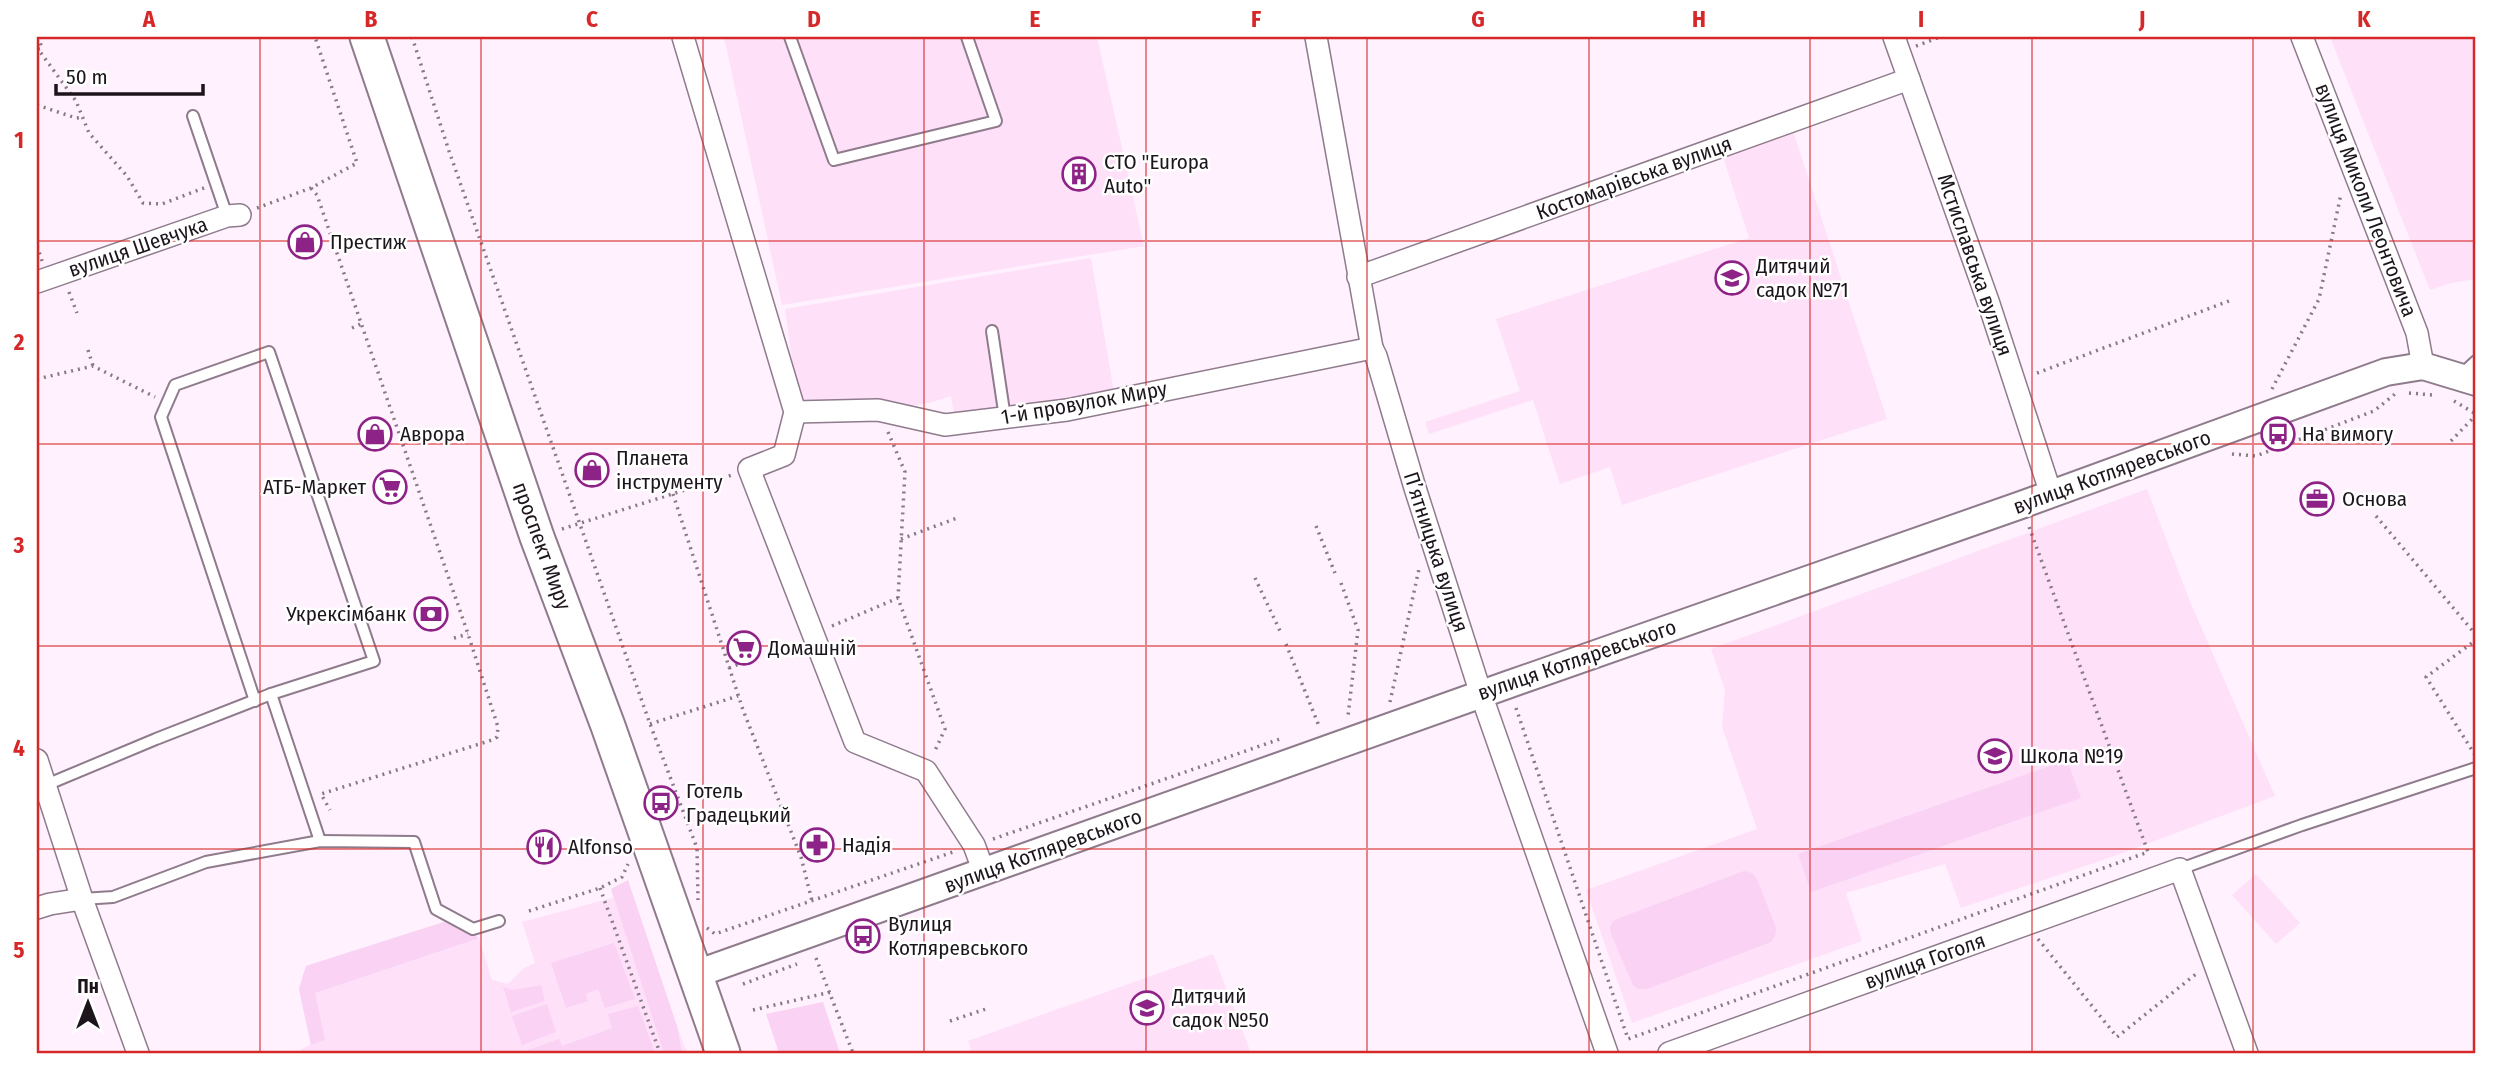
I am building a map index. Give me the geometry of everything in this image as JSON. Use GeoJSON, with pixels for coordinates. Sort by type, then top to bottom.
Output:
{"type":"FeatureCollection","features":[{"type":"Feature","properties":{"kind":"main road","name":"проспект Миру"},"geometry":{"type":"LineString","coordinates":[[367,37],[537,537],[608,726],[723,1053]]}},
{"type":"Feature","properties":{"kind":"street"},"geometry":{"type":"LineString","coordinates":[[683,37],[795,412],[784,455],[750,469],[855,741],[926,771],[974,845],[984,872]]}},
{"type":"Feature","properties":{"kind":"street","name":"Пʼятницька вулиця"},"geometry":{"type":"LineString","coordinates":[[1315,37],[1372,348],[1482,694],[1607,1053]]}},
{"type":"Feature","properties":{"kind":"street","name":"Мстиславська вулиця"},"geometry":{"type":"LineString","coordinates":[[1894,37],[1984,288],[2051,494]]}},
{"type":"Feature","properties":{"kind":"street","name":"вулиця Миколи Леонтовича"},"geometry":{"type":"LineString","coordinates":[[2302,37],[2417,333],[2423,366]]}},
{"type":"Feature","properties":{"kind":"street","name":"Костомарівська вулиця"},"geometry":{"type":"LineString","coordinates":[[1359,277],[1909,79]]}},
{"type":"Feature","properties":{"kind":"street","name":"вулиця Шевчука"},"geometry":{"type":"LineString","coordinates":[[37,282],[233,215]]}},
{"type":"Feature","properties":{"kind":"street","name":"1-й провулок Миру"},"geometry":{"type":"LineString","coordinates":[[795,412],[878,410],[945,425],[1067,410],[1372,348]]}},
{"type":"Feature","properties":{"kind":"street","name":"вулиця Котляревського"},"geometry":{"type":"LineString","coordinates":[[696,974],[2051,494],[2386,372],[2423,366],[2472,378]]}},
{"type":"Feature","properties":{"kind":"street"},"geometry":{"type":"LineString","coordinates":[[37,760],[82,899],[138,1053]]}},
{"type":"Feature","properties":{"kind":"street"},"geometry":{"type":"LineString","coordinates":[[2180,869],[2247,1053]]}},
{"type":"Feature","properties":{"kind":"street","name":"вулиця Гоголя"},"geometry":{"type":"LineString","coordinates":[[1669,1053],[2180,869]]}},
{"type":"Feature","properties":{"kind":"street"},"geometry":{"type":"LineString","coordinates":[[37,908],[82,899]]}},
{"type":"Feature","properties":{"kind":"lane"},"geometry":{"type":"LineString","coordinates":[[790,37],[834,160],[996,121],[967,37]]}},
{"type":"Feature","properties":{"kind":"lane"},"geometry":{"type":"LineString","coordinates":[[193,116],[217,186],[233,215]]}},
{"type":"Feature","properties":{"kind":"lane"},"geometry":{"type":"LineString","coordinates":[[992,331],[1005,418]]}},
{"type":"Feature","properties":{"kind":"lane"},"geometry":{"type":"LineString","coordinates":[[46,785],[156,739],[255,701],[271,694],[374,662],[269,352],[175,385],[160,417],[255,701]]}},
{"type":"Feature","properties":{"kind":"lane"},"geometry":{"type":"LineString","coordinates":[[271,694],[320,841]]}},
{"type":"Feature","properties":{"kind":"lane"},"geometry":{"type":"LineString","coordinates":[[2180,869],[2315,820],[2476,768]]}},
{"type":"Feature","properties":{"kind":"lane"},"geometry":{"type":"LineString","coordinates":[[82,899],[113,897],[206,862],[320,841],[414,842],[436,909],[473,929],[499,921]]}},
{"type":"Feature","properties":{"kind":"path"},"geometry":{"type":"LineString","coordinates":[[38,37],[42,48],[37,50],[76,102],[89,134],[120,166],[143,203],[162,204],[201,189],[217,186]]}},
{"type":"Feature","properties":{"kind":"path"},"geometry":{"type":"LineString","coordinates":[[233,215],[311,188],[357,163],[315,37]]}},
{"type":"Feature","properties":{"kind":"path"},"geometry":{"type":"LineString","coordinates":[[412,37],[442,133],[579,523],[697,848],[698,911]]}},
{"type":"Feature","properties":{"kind":"path"},"geometry":{"type":"LineString","coordinates":[[37,105],[76,118],[84,117]]}},
{"type":"Feature","properties":{"kind":"path"},"geometry":{"type":"LineString","coordinates":[[2272,391],[2319,299],[2349,157]]}},
{"type":"Feature","properties":{"kind":"path"},"geometry":{"type":"LineString","coordinates":[[311,188],[317,195],[498,727],[497,737],[321,794],[330,810]]}},
{"type":"Feature","properties":{"kind":"path"},"geometry":{"type":"LineString","coordinates":[[2037,373],[2229,301]]}},
{"type":"Feature","properties":{"kind":"path"},"geometry":{"type":"LineString","coordinates":[[352,328],[361,324]]}},
{"type":"Feature","properties":{"kind":"path"},"geometry":{"type":"LineString","coordinates":[[88,350],[93,366]]}},
{"type":"Feature","properties":{"kind":"path"},"geometry":{"type":"LineString","coordinates":[[37,379],[93,366],[167,403]]}},
{"type":"Feature","properties":{"kind":"path"},"geometry":{"type":"LineString","coordinates":[[2225,453],[2256,456],[2374,411],[2396,394],[2431,394],[2455,401],[2476,414],[2451,441]]}},
{"type":"Feature","properties":{"kind":"path"},"geometry":{"type":"LineString","coordinates":[[878,410],[905,472],[898,598],[944,729],[926,771]]}},
{"type":"Feature","properties":{"kind":"path"},"geometry":{"type":"LineString","coordinates":[[537,537],[750,469]]}},
{"type":"Feature","properties":{"kind":"path"},"geometry":{"type":"LineString","coordinates":[[673,494],[738,696],[801,857],[812,901]]}},
{"type":"Feature","properties":{"kind":"path"},"geometry":{"type":"LineString","coordinates":[[2376,516],[2476,635]]}},
{"type":"Feature","properties":{"kind":"path"},"geometry":{"type":"LineString","coordinates":[[901,539],[957,518]]}},
{"type":"Feature","properties":{"kind":"path"},"geometry":{"type":"LineString","coordinates":[[1514,709],[1628,1039],[2148,852],[2028,524]]}},
{"type":"Feature","properties":{"kind":"path"},"geometry":{"type":"LineString","coordinates":[[1316,526],[1335,573]]}},
{"type":"Feature","properties":{"kind":"path"},"geometry":{"type":"LineString","coordinates":[[1390,702],[1420,567]]}},
{"type":"Feature","properties":{"kind":"path"},"geometry":{"type":"LineString","coordinates":[[1255,578],[1281,633]]}},
{"type":"Feature","properties":{"kind":"path"},"geometry":{"type":"LineString","coordinates":[[1340,583],[1358,630],[1348,716]]}},
{"type":"Feature","properties":{"kind":"path"},"geometry":{"type":"LineString","coordinates":[[813,635],[898,598]]}},
{"type":"Feature","properties":{"kind":"path"},"geometry":{"type":"LineString","coordinates":[[454,638],[468,634]]}},
{"type":"Feature","properties":{"kind":"path"},"geometry":{"type":"LineString","coordinates":[[2476,640],[2426,677],[2476,757]]}},
{"type":"Feature","properties":{"kind":"path"},"geometry":{"type":"LineString","coordinates":[[1286,644],[1319,726]]}},
{"type":"Feature","properties":{"kind":"path"},"geometry":{"type":"LineString","coordinates":[[729,668],[757,657]]}},
{"type":"Feature","properties":{"kind":"path"},"geometry":{"type":"LineString","coordinates":[[650,724],[738,696]]}},
{"type":"Feature","properties":{"kind":"path"},"geometry":{"type":"LineString","coordinates":[[715,934],[1281,739]]}},
{"type":"Feature","properties":{"kind":"path"},"geometry":{"type":"LineString","coordinates":[[529,911],[600,888],[622,877],[629,863]]}},
{"type":"Feature","properties":{"kind":"path"},"geometry":{"type":"LineString","coordinates":[[600,888],[660,1053]]}},
{"type":"Feature","properties":{"kind":"path"},"geometry":{"type":"LineString","coordinates":[[2037,937],[2117,1037],[2197,973]]}},
{"type":"Feature","properties":{"kind":"path"},"geometry":{"type":"LineString","coordinates":[[816,958],[853,1053]]}},
{"type":"Feature","properties":{"kind":"path"},"geometry":{"type":"LineString","coordinates":[[2476,979],[2473,981],[2476,986]]}},
{"type":"Feature","properties":{"kind":"path"},"geometry":{"type":"LineString","coordinates":[[753,1010],[831,992]]}},
{"type":"Feature","properties":{"kind":"path"},"geometry":{"type":"LineString","coordinates":[[950,1021],[986,1009]]}},
{"type":"Feature","properties":{"kind":"shaded area"},"geometry":{"type":"Polygon","coordinates":[[[724,37],[1097,37],[1144,246],[782,305],[724,37]]]}},
{"type":"Feature","properties":{"kind":"shaded area"},"geometry":{"type":"Polygon","coordinates":[[[2330,37],[2476,37],[2476,279],[2430,290],[2330,37]]]}},
{"type":"Feature","properties":{"kind":"shaded area","name":"Дитячий садок №71"},"geometry":{"type":"Polygon","coordinates":[[[1793,131],[1887,419],[1622,505],[1610,467],[1560,484],[1533,400],[1429,434],[1425,422],[1520,391],[1496,319],[1749,238],[1722,154],[1793,131]]]}},
{"type":"Feature","properties":{"kind":"shaded area"},"geometry":{"type":"Polygon","coordinates":[[[1091,258],[1114,392],[954,414],[951,396],[929,403],[895,408],[874,399],[798,405],[785,309],[1091,258]]]}},
{"type":"Feature","properties":{"kind":"shaded area","name":"Школа №19"},"geometry":{"type":"Polygon","coordinates":[[[2147,489],[2189,599],[2275,796],[2117,855],[1961,908],[1945,864],[1846,893],[1862,941],[1632,1023],[1586,890],[1757,829],[1722,727],[1725,690],[1711,649],[2147,489]]]}},
{"type":"Feature","properties":{"kind":"shaded area"},"geometry":{"type":"Polygon","coordinates":[[[2067,760],[2081,798],[1811,892],[1798,854],[2067,760]]]}},
{"type":"Feature","properties":{"kind":"shaded area"},"geometry":{"type":"Polygon","coordinates":[[[1744,871],[1752,873],[1757,879],[1776,928],[1771,942],[1647,989],[1638,989],[1633,985],[1611,934],[1610,927],[1614,920],[1744,871]]]}},
{"type":"Feature","properties":{"kind":"shaded area"},"geometry":{"type":"Polygon","coordinates":[[[2256,874],[2300,923],[2276,944],[2232,895],[2256,874]]]}},
{"type":"Feature","properties":{"kind":"shaded area"},"geometry":{"type":"Polygon","coordinates":[[[628,880],[677,1026],[682,1053],[664,1053],[611,889],[628,880]]]}},
{"type":"Feature","properties":{"kind":"shaded area"},"geometry":{"type":"Polygon","coordinates":[[[627,894],[687,1053],[295,1053],[311,1044],[299,989],[306,966],[447,921],[479,938],[492,980],[508,984],[524,968],[535,963],[522,922],[627,894]]]}},
{"type":"Feature","properties":{"kind":"shaded area"},"geometry":{"type":"Polygon","coordinates":[[[447,921],[479,938],[315,993],[325,1040],[311,1045],[299,989],[306,966],[447,921]]]}},
{"type":"Feature","properties":{"kind":"shaded area"},"geometry":{"type":"Polygon","coordinates":[[[614,943],[635,999],[605,1008],[598,989],[586,994],[588,1001],[566,1008],[551,963],[614,943]]]}},
{"type":"Feature","properties":{"kind":"shaded area","name":"Дитячий садок №50"},"geometry":{"type":"Polygon","coordinates":[[[1213,954],[1251,1053],[972,1053],[968,1041],[1213,954]]]}},
{"type":"Feature","properties":{"kind":"shaded area"},"geometry":{"type":"Polygon","coordinates":[[[541,985],[545,1001],[511,1012],[503,987],[512,990],[541,985]]]}},
{"type":"Feature","properties":{"kind":"shaded area"},"geometry":{"type":"Polygon","coordinates":[[[823,1002],[840,1053],[779,1053],[766,1014],[823,1002]]]}},
{"type":"Feature","properties":{"kind":"shaded area"},"geometry":{"type":"Polygon","coordinates":[[[547,1004],[556,1032],[522,1045],[512,1016],[547,1004]]]}},
{"type":"Feature","properties":{"kind":"shaded area"},"geometry":{"type":"Polygon","coordinates":[[[638,1006],[655,1053],[525,1051],[559,1039],[562,1046],[612,1028],[608,1014],[638,1006]]]}},
{"type":"Feature","properties":{"kind":"place","name":"СТО \"Europa Auto\""},"geometry":{"type":"Point","coordinates":[1079,174]}},
{"type":"Feature","properties":{"kind":"place","name":"Престиж"},"geometry":{"type":"Point","coordinates":[305,242]}},
{"type":"Feature","properties":{"kind":"place","name":"Дитячий садок №71"},"geometry":{"type":"Point","coordinates":[1732,278]}},
{"type":"Feature","properties":{"kind":"place","name":"Аврора"},"geometry":{"type":"Point","coordinates":[375,434]}},
{"type":"Feature","properties":{"kind":"place","name":"На вимогу"},"geometry":{"type":"Point","coordinates":[2278,434]}},
{"type":"Feature","properties":{"kind":"place","name":"Планета інструменту"},"geometry":{"type":"Point","coordinates":[592,470]}},
{"type":"Feature","properties":{"kind":"place","name":"АТБ-Маркет"},"geometry":{"type":"Point","coordinates":[390,487]}},
{"type":"Feature","properties":{"kind":"place","name":"Основа"},"geometry":{"type":"Point","coordinates":[2317,499]}},
{"type":"Feature","properties":{"kind":"place","name":"Укрексімбанк"},"geometry":{"type":"Point","coordinates":[431,614]}},
{"type":"Feature","properties":{"kind":"place","name":"Домашній"},"geometry":{"type":"Point","coordinates":[744,648]}},
{"type":"Feature","properties":{"kind":"place","name":"Школа №19"},"geometry":{"type":"Point","coordinates":[1995,756]}},
{"type":"Feature","properties":{"kind":"place","name":"Готель Градецький"},"geometry":{"type":"Point","coordinates":[661,803]}},
{"type":"Feature","properties":{"kind":"place","name":"Надія"},"geometry":{"type":"Point","coordinates":[817,845]}},
{"type":"Feature","properties":{"kind":"place","name":"Alfonso"},"geometry":{"type":"Point","coordinates":[544,847]}},
{"type":"Feature","properties":{"kind":"place","name":"Вулиця Котляревського"},"geometry":{"type":"Point","coordinates":[863,936]}},
{"type":"Feature","properties":{"kind":"place","name":"Дитячий садок №50"},"geometry":{"type":"Point","coordinates":[1147,1008]}}]}
